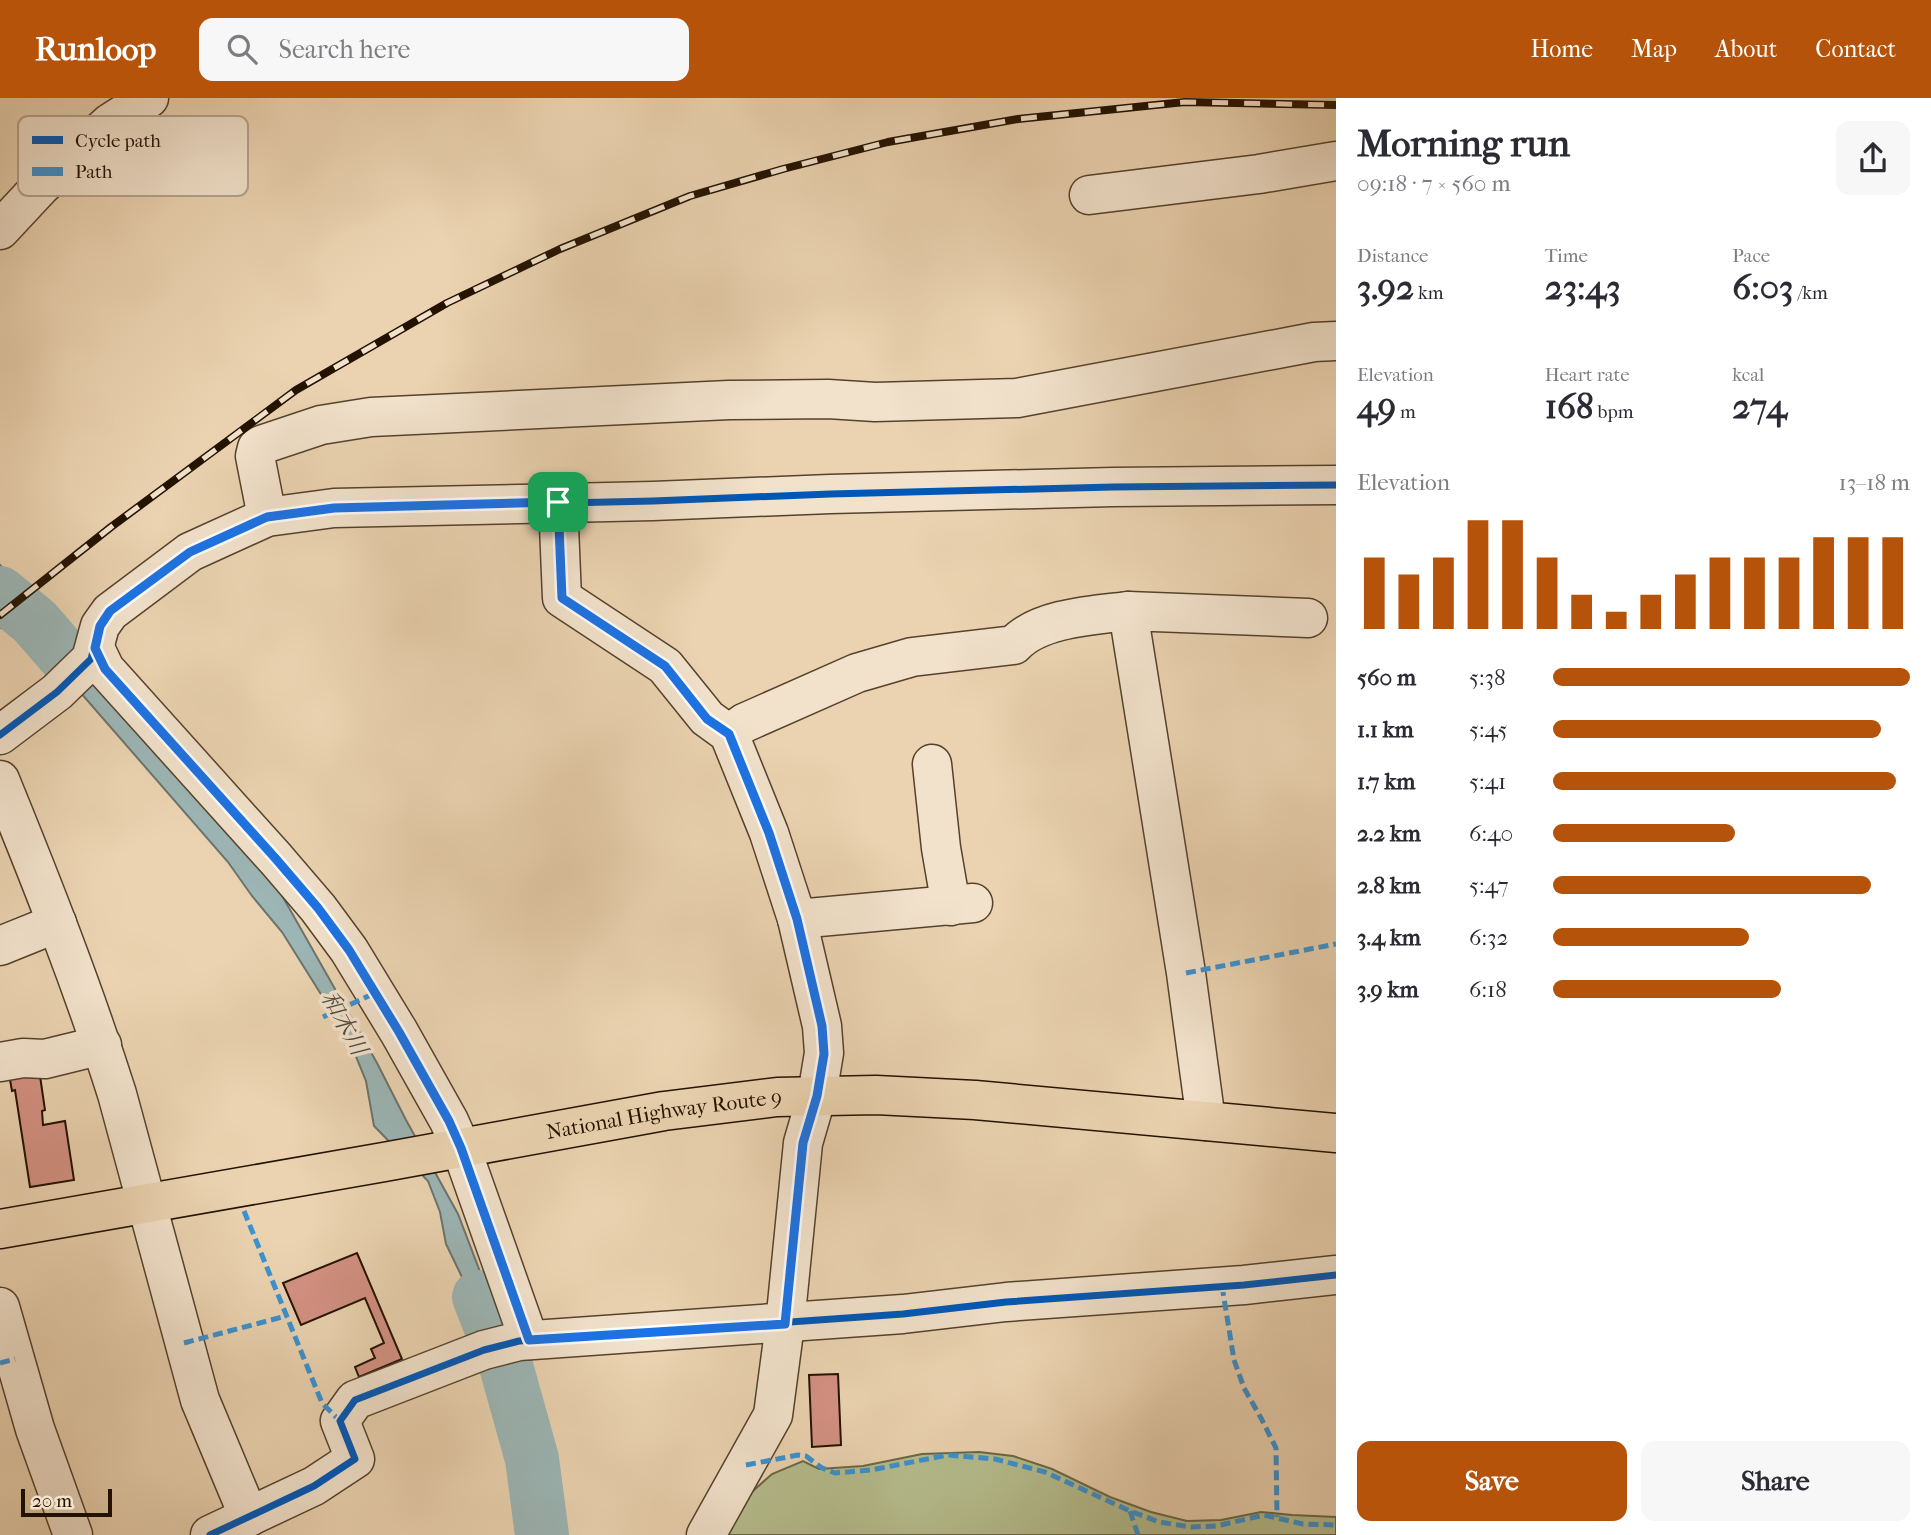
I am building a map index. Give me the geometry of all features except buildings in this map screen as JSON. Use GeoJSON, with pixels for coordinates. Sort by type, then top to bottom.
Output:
{"type":"FeatureCollection","features":[{"type":"Feature","properties":{"kind":"highway","name":"National Highway Route 9"},"geometry":{"type":"LineString","coordinates":[[0,1228],[664,1111],[777,1097],[876,1095],[975,1100],[1336,1133]]}},
{"type":"Feature","properties":{"kind":"street"},"geometry":{"type":"LineString","coordinates":[[121,116],[149,98]]}},
{"type":"Feature","properties":{"kind":"street"},"geometry":{"type":"LineString","coordinates":[[1089,195],[1336,162]]}},
{"type":"Feature","properties":{"kind":"street"},"geometry":{"type":"LineString","coordinates":[[0,230],[32,196]]}},
{"type":"Feature","properties":{"kind":"street"},"geometry":{"type":"LineString","coordinates":[[267,517],[255,456],[257,448],[321,425],[371,417],[729,400],[828,399],[875,402],[1017,398],[1314,342],[1336,341]]}},
{"type":"Feature","properties":{"kind":"street"},"geometry":{"type":"LineString","coordinates":[[0,735],[57,692],[93,653],[100,626],[110,611],[190,552],[267,517],[334,508],[1113,487],[1336,485]]}},
{"type":"Feature","properties":{"kind":"street"},"geometry":{"type":"LineString","coordinates":[[558,502],[562,598],[665,666],[707,719],[729,734],[769,833],[797,919],[822,1026],[824,1054],[817,1096],[803,1143],[773,1415],[706,1535]]}},
{"type":"Feature","properties":{"kind":"street"},"geometry":{"type":"LineString","coordinates":[[729,734],[744,723],[857,673],[912,657],[1014,645],[1021,637],[1060,620],[1128,611],[1308,618]]}},
{"type":"Feature","properties":{"kind":"street"},"geometry":{"type":"LineString","coordinates":[[1128,611],[1186,973],[1206,1121]]}},
{"type":"Feature","properties":{"kind":"street"},"geometry":{"type":"LineString","coordinates":[[93,653],[276,859],[318,908],[349,950],[449,1121],[453,1150],[511,1344]]}},
{"type":"Feature","properties":{"kind":"street"},"geometry":{"type":"LineString","coordinates":[[797,919],[962,905],[941,848],[932,764]]}},
{"type":"Feature","properties":{"kind":"street"},"geometry":{"type":"LineString","coordinates":[[0,780],[10,835],[57,923],[102,1045],[200,1400],[261,1522]]}},
{"type":"Feature","properties":{"kind":"street"},"geometry":{"type":"LineString","coordinates":[[0,946],[57,923]]}},
{"type":"Feature","properties":{"kind":"street"},"geometry":{"type":"LineString","coordinates":[[0,1062],[23,1058],[45,1059],[102,1045]]}},
{"type":"Feature","properties":{"kind":"street"},"geometry":{"type":"LineString","coordinates":[[210,1535],[261,1522],[355,1459],[340,1421],[355,1400],[511,1344],[785,1324],[1006,1302],[1244,1285],[1336,1275]]}},
{"type":"Feature","properties":{"kind":"street"},"geometry":{"type":"LineString","coordinates":[[0,1307],[35,1429],[73,1535]]}},
{"type":"Feature","properties":{"kind":"green space"},"geometry":{"type":"Polygon","coordinates":[[[979,1452],[1013,1456],[1052,1469],[1110,1497],[1151,1512],[1187,1521],[1221,1520],[1261,1512],[1336,1517],[1336,1535],[720,1535],[744,1499],[772,1474],[803,1461],[819,1469],[863,1466],[922,1454],[979,1452]]]}},
{"type":"Feature","properties":{"kind":"water"},"geometry":{"type":"Polygon","coordinates":[[[0,565],[23,590],[0,607],[0,565]]]}},
{"type":"Feature","properties":{"kind":"water"},"geometry":{"type":"Polygon","coordinates":[[[29,595],[78,649],[280,892],[377,1063],[458,1214],[487,1290],[506,1326],[485,1334],[475,1304],[446,1244],[440,1212],[428,1181],[374,1126],[366,1081],[351,1044],[282,932],[228,862],[26,630],[0,628],[0,617],[29,595]]]}},
{"type":"Feature","properties":{"kind":"waterway","name":"和木川"},"geometry":{"type":"LineString","coordinates":[[0,593],[35,622],[67,659]]}},
{"type":"Feature","properties":{"kind":"waterway","name":"和木川"},"geometry":{"type":"LineString","coordinates":[[479,1297],[506,1366],[532,1459],[542,1535]]}},
{"type":"Feature","properties":{"kind":"railway"},"geometry":{"type":"LineString","coordinates":[[0,615],[111,527],[296,390],[447,303],[560,249],[690,196],[888,142],[1018,119],[1185,102],[1336,105]]}},
{"type":"Feature","properties":{"kind":"marked path"},"geometry":{"type":"LineString","coordinates":[[1186,973],[1336,944]]}},
{"type":"Feature","properties":{"kind":"marked path"},"geometry":{"type":"LineString","coordinates":[[323,1017],[375,993]]}},
{"type":"Feature","properties":{"kind":"marked path"},"geometry":{"type":"LineString","coordinates":[[244,1211],[322,1403],[340,1421]]}},
{"type":"Feature","properties":{"kind":"marked path"},"geometry":{"type":"LineString","coordinates":[[1222,1286],[1234,1360],[1244,1388],[1276,1448],[1277,1517]]}},
{"type":"Feature","properties":{"kind":"marked path"},"geometry":{"type":"LineString","coordinates":[[184,1343],[286,1316]]}},
{"type":"Feature","properties":{"kind":"marked path"},"geometry":{"type":"LineString","coordinates":[[0,1363],[15,1359]]}},
{"type":"Feature","properties":{"kind":"marked path"},"geometry":{"type":"LineString","coordinates":[[746,1465],[798,1455],[806,1456],[822,1468],[835,1473],[871,1470],[948,1455],[995,1459],[1045,1472],[1159,1522],[1191,1527],[1216,1526],[1264,1515],[1303,1524],[1336,1525]]}},
{"type":"Feature","properties":{"kind":"marked path"},"geometry":{"type":"LineString","coordinates":[[1130,1511],[1138,1535]]}},
{"type":"Feature","properties":{"kind":"cycle path"},"geometry":{"type":"LineString","coordinates":[[0,735],[57,692],[91,659],[100,626],[110,612],[190,552],[267,517],[334,508],[1113,487],[1336,485]]}},
{"type":"Feature","properties":{"kind":"cycle path"},"geometry":{"type":"LineString","coordinates":[[210,1535],[314,1486],[355,1459],[340,1421],[355,1400],[484,1350],[519,1341],[903,1314],[1006,1302],[1244,1285],[1336,1275]]}},
{"type":"Feature","properties":{"kind":"route"},"geometry":{"type":"LineString","coordinates":[[558,502],[562,598],[665,666],[707,719],[729,734],[769,833],[797,919],[822,1026],[824,1054],[817,1096],[803,1143],[785,1324],[529,1340],[449,1121],[349,950],[318,908],[276,859],[179,748],[105,669],[95,648],[100,626],[110,611],[190,552],[267,517],[334,508],[558,502]]}}]}
